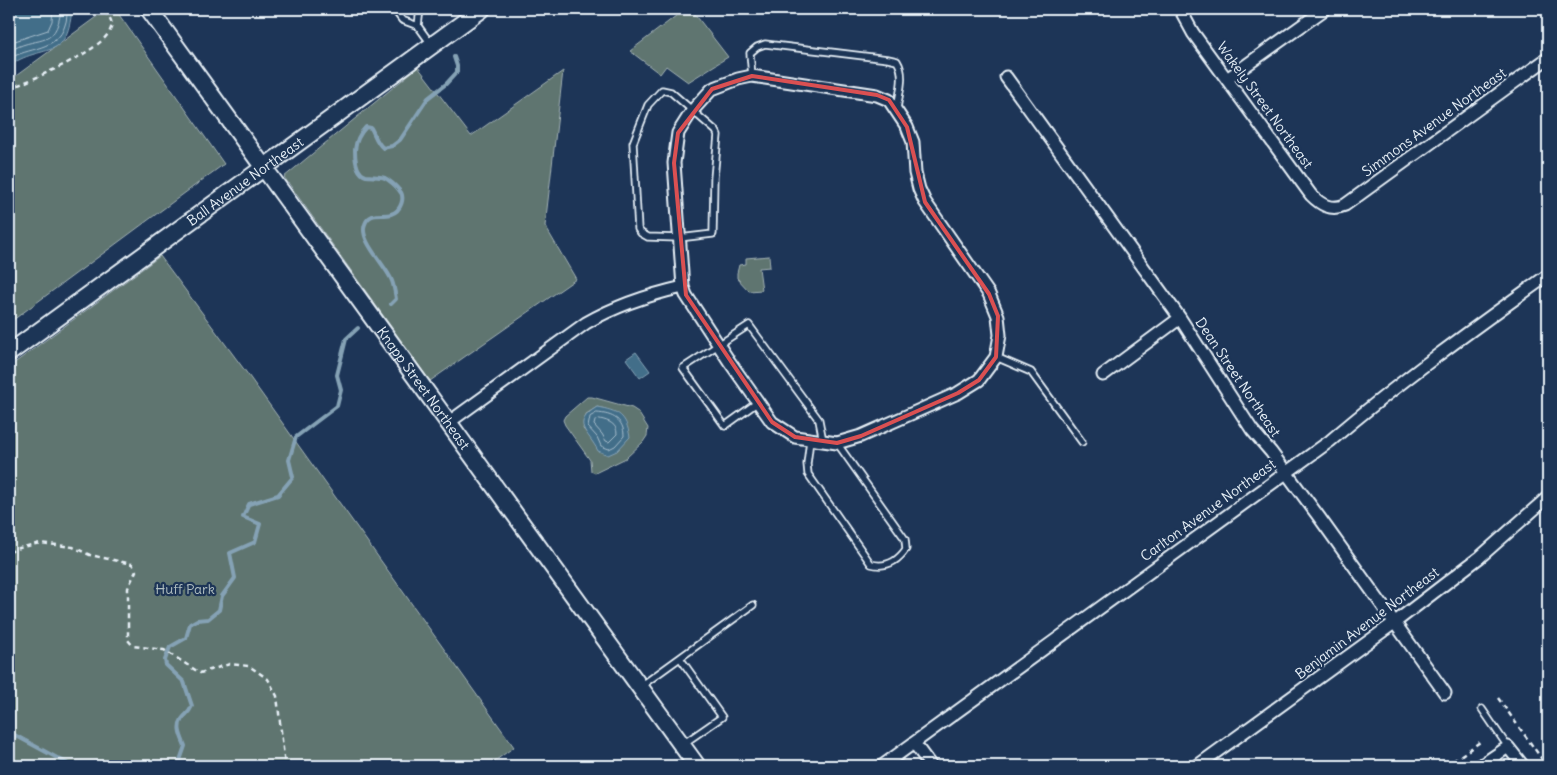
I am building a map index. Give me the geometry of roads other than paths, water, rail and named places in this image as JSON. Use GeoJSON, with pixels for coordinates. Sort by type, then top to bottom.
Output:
{"type":"FeatureCollection","features":[{"type":"Feature","properties":{"kind":"main road","name":"Knapp Street Northeast"},"geometry":{"type":"LineString","coordinates":[[150,9],[697,766]]}},
{"type":"Feature","properties":{"kind":"main road","name":"Ball Avenue Northeast"},"geometry":{"type":"LineString","coordinates":[[9,353],[482,9]]}},
{"type":"Feature","properties":{"kind":"street","name":"Wakely Street Northeast"},"geometry":{"type":"LineString","coordinates":[[1180,9],[1193,33],[1311,195],[1321,204],[1335,207]]}},
{"type":"Feature","properties":{"kind":"street"},"geometry":{"type":"LineString","coordinates":[[1227,79],[1325,9]]}},
{"type":"Feature","properties":{"kind":"street","name":"Simmons Avenue Northeast"},"geometry":{"type":"LineString","coordinates":[[1335,207],[1345,205],[1548,58]]}},
{"type":"Feature","properties":{"kind":"street"},"geometry":{"type":"LineString","coordinates":[[752,76],[877,95],[889,100],[897,110],[913,142],[915,173],[925,202],[989,294],[998,316],[1000,335],[996,357],[979,380],[958,393],[861,436],[837,443],[794,437],[772,422],[686,295],[683,287],[674,163],[678,133],[692,111],[712,89],[752,76]]}},
{"type":"Feature","properties":{"kind":"street","name":"Dean Street Northeast"},"geometry":{"type":"LineString","coordinates":[[1006,77],[1180,318],[1252,430],[1271,452],[1319,517],[1394,624],[1445,692]]}},
{"type":"Feature","properties":{"kind":"street","name":"Carlton Avenue Northeast"},"geometry":{"type":"LineString","coordinates":[[882,766],[1330,441],[1444,350],[1548,275]]}},
{"type":"Feature","properties":{"kind":"street"},"geometry":{"type":"LineString","coordinates":[[448,423],[604,312],[647,295],[683,287]]}},
{"type":"Feature","properties":{"kind":"street"},"geometry":{"type":"LineString","coordinates":[[1103,375],[1180,318]]}},
{"type":"Feature","properties":{"kind":"street","name":"Benjamin Avenue Northeast"},"geometry":{"type":"LineString","coordinates":[[1197,766],[1394,624],[1480,557],[1548,497]]}},
{"type":"Feature","properties":{"kind":"street"},"geometry":{"type":"LineString","coordinates":[[914,742],[931,766]]}},
{"type":"Feature","properties":{"kind":"street"},"geometry":{"type":"LineString","coordinates":[[1480,766],[1508,747],[1523,766]]}},
{"type":"Feature","properties":{"kind":"lane"},"geometry":{"type":"LineString","coordinates":[[394,9],[402,20],[418,26],[432,45]]}},
{"type":"Feature","properties":{"kind":"lane"},"geometry":{"type":"LineString","coordinates":[[418,26],[420,9]]}},
{"type":"Feature","properties":{"kind":"lane"},"geometry":{"type":"LineString","coordinates":[[752,76],[750,53],[757,47],[765,44],[897,61],[902,77],[897,110]]}},
{"type":"Feature","properties":{"kind":"lane"},"geometry":{"type":"LineString","coordinates":[[662,90],[671,92],[716,131],[718,135],[714,178],[714,234],[679,238],[648,237],[638,229],[633,143],[648,105],[662,90]]}},
{"type":"Feature","properties":{"kind":"lane"},"geometry":{"type":"LineString","coordinates":[[758,402],[724,426],[683,368],[749,325],[819,420],[823,441]]}},
{"type":"Feature","properties":{"kind":"lane"},"geometry":{"type":"LineString","coordinates":[[996,357],[1031,372],[1082,442]]}},
{"type":"Feature","properties":{"kind":"lane"},"geometry":{"type":"LineString","coordinates":[[810,440],[807,464],[808,474],[871,564],[887,565],[895,561],[906,549],[905,539],[837,443]]}},
{"type":"Feature","properties":{"kind":"lane"},"geometry":{"type":"LineString","coordinates":[[639,687],[753,605]]}},
{"type":"Feature","properties":{"kind":"lane"},"geometry":{"type":"LineString","coordinates":[[680,658],[722,717],[682,746]]}},
{"type":"Feature","properties":{"kind":"lane"},"geometry":{"type":"LineString","coordinates":[[1482,709],[1508,747]]}},
{"type":"Feature","properties":{"kind":"water"},"geometry":{"type":"Polygon","coordinates":[[[9,9],[72,9],[65,38],[59,45],[51,49],[21,59],[9,66],[9,9]]]}},
{"type":"Feature","properties":{"kind":"water"},"geometry":{"type":"Polygon","coordinates":[[[636,352],[650,371],[640,378],[626,359],[636,352]]]}},
{"type":"Feature","properties":{"kind":"water"},"geometry":{"type":"Polygon","coordinates":[[[597,407],[611,410],[620,415],[624,419],[630,437],[617,451],[608,455],[598,451],[584,428],[584,418],[597,407]]]}},
{"type":"Feature","properties":{"kind":"waterway"},"geometry":{"type":"LineString","coordinates":[[391,304],[396,299],[392,281],[369,245],[364,230],[365,224],[370,217],[388,215],[395,212],[400,207],[402,196],[398,188],[387,179],[366,176],[360,172],[356,161],[356,143],[366,127],[371,128],[377,141],[383,148],[392,146],[400,140],[428,98],[446,84],[457,72],[454,57]]}},
{"type":"Feature","properties":{"kind":"waterway"},"geometry":{"type":"LineString","coordinates":[[178,766],[185,746],[180,733],[180,722],[192,706],[184,682],[166,665],[165,660],[170,647],[186,638],[190,624],[197,620],[208,619],[219,610],[222,596],[235,578],[230,553],[255,542],[260,524],[243,517],[249,504],[278,495],[293,477],[289,460],[296,437],[337,406],[341,390],[337,375],[346,339],[358,328]]}},
{"type":"Feature","properties":{"kind":"waterway"},"geometry":{"type":"LineString","coordinates":[[9,732],[72,766]]}},
{"type":"Feature","properties":{"kind":"park label","name":"Huff Park"},"geometry":{"type":"Point","coordinates":[185,589]}}]}
